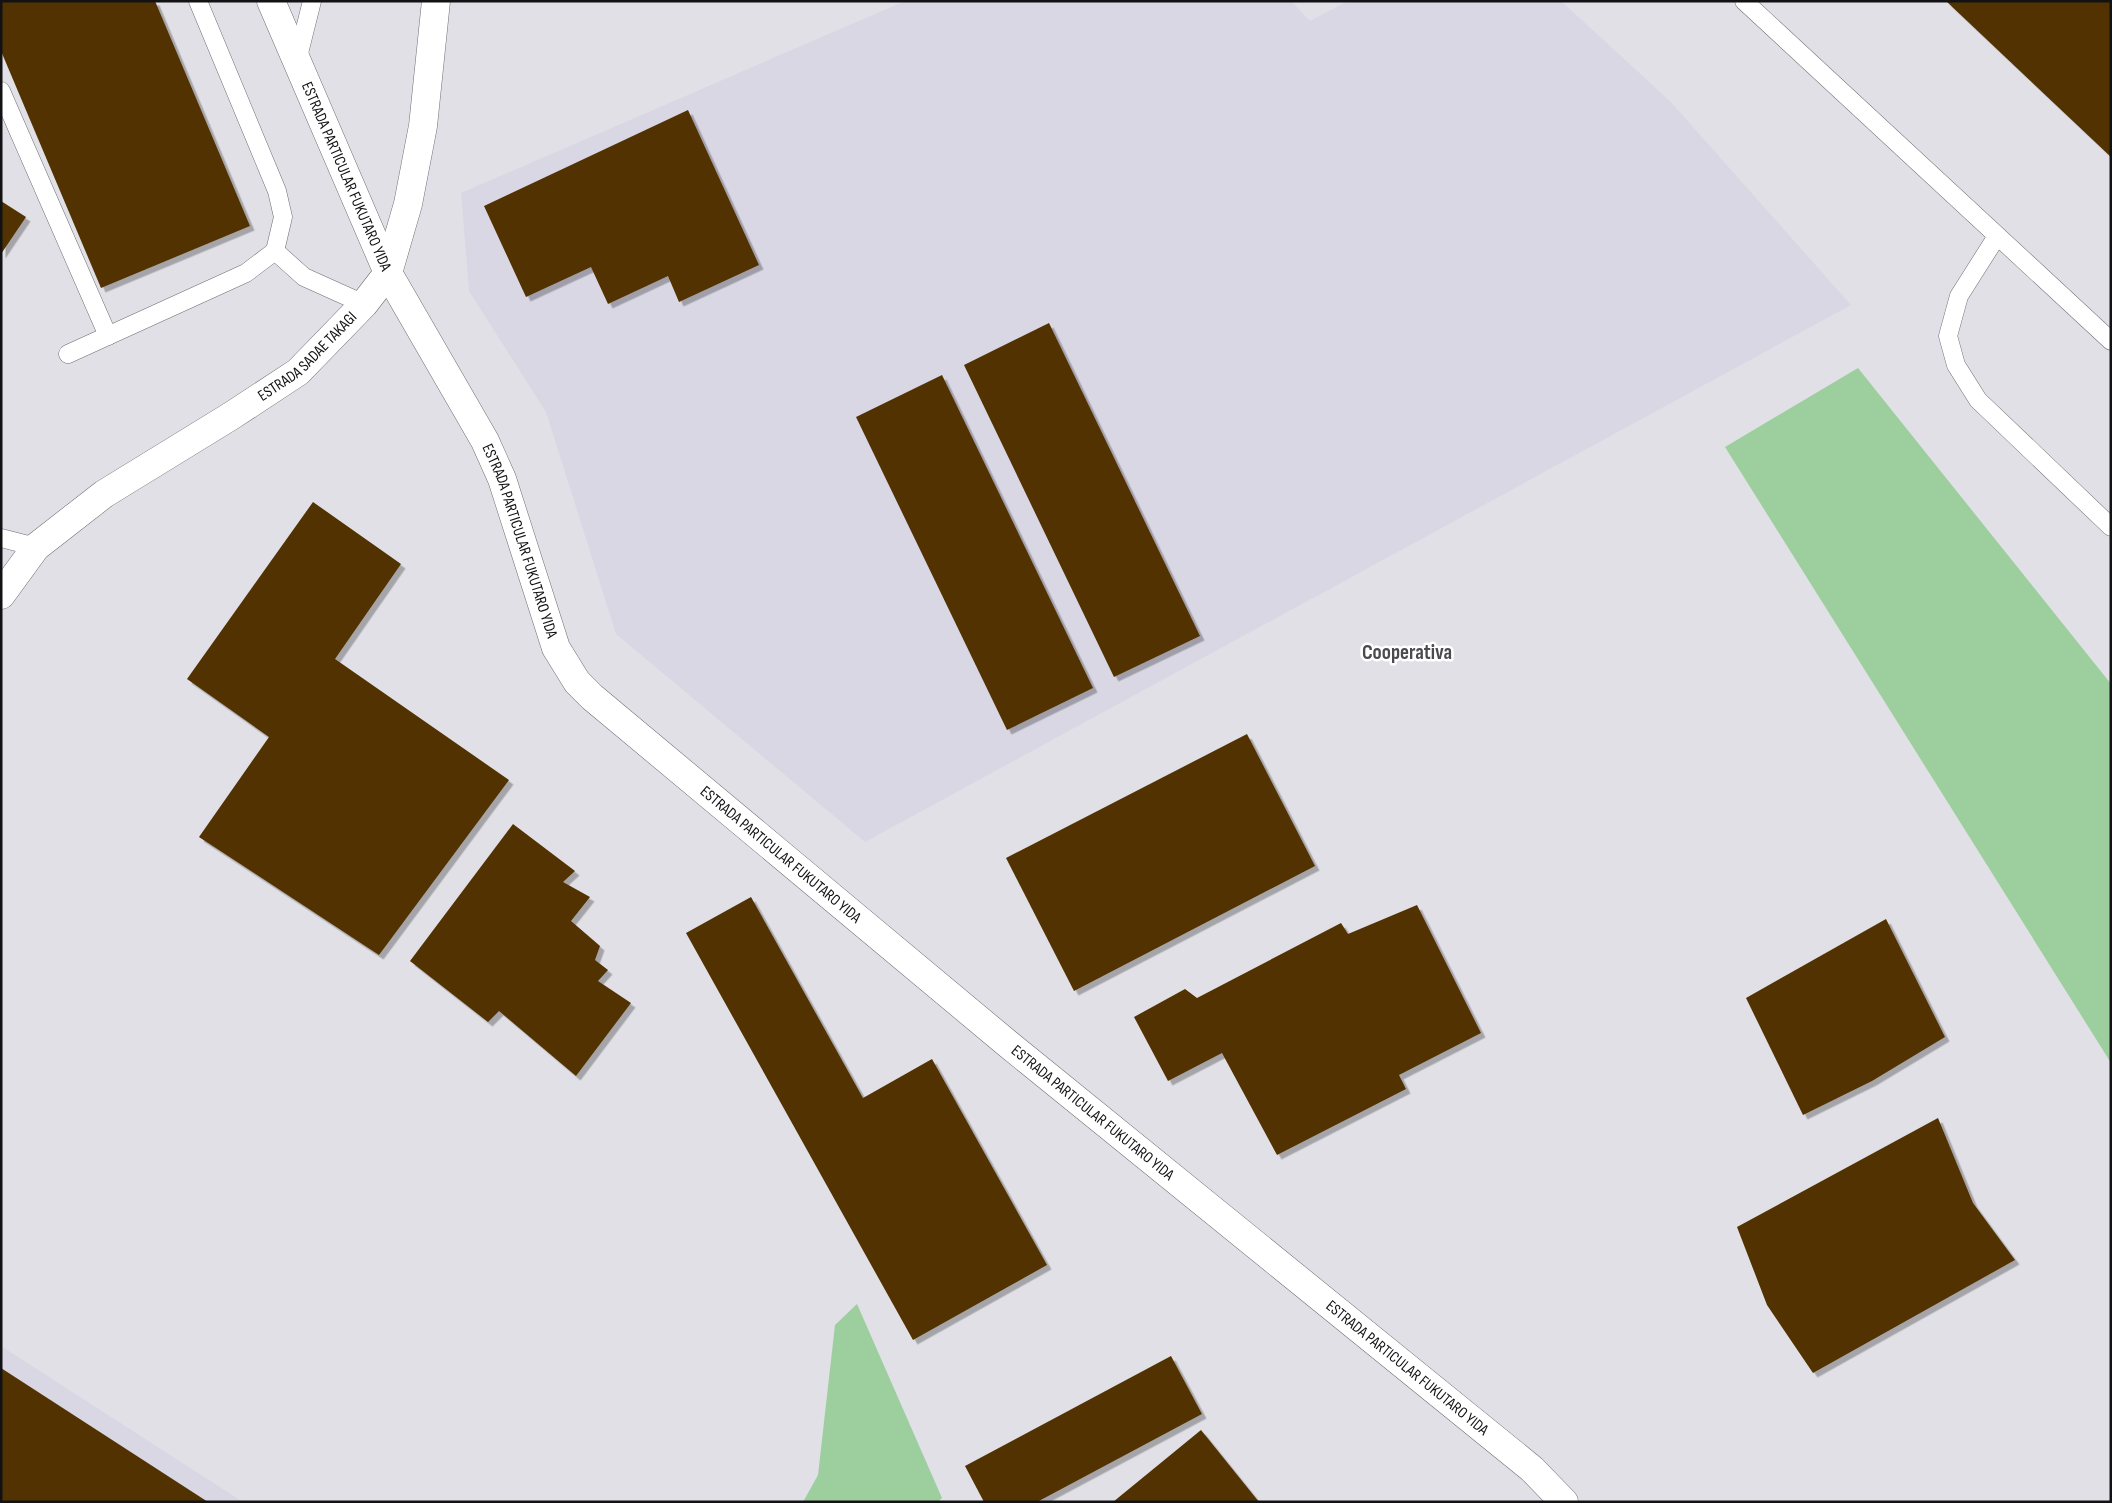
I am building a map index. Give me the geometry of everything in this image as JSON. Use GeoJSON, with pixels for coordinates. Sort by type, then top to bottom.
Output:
{"type":"FeatureCollection","features":[{"type":"Feature","properties":{"kind":"street","name":"ESTRADA PARTICULAR FUKUTARO YIDA"},"geometry":{"type":"LineString","coordinates":[[270,1],[388,273],[485,441],[502,479],[556,648],[577,682],[1008,1044],[1532,1470],[1564,1502]]}},
{"type":"Feature","properties":{"kind":"street","name":"ESTRADA SADAE TAKAGI"},"geometry":{"type":"LineString","coordinates":[[1,595],[36,547],[104,494],[231,416],[298,372],[364,304],[388,273],[408,204],[422,126],[436,1]]}},
{"type":"Feature","properties":{"kind":"lane"},"geometry":{"type":"LineString","coordinates":[[68,354],[246,273],[275,251],[283,217],[277,191],[198,1]]}},
{"type":"Feature","properties":{"kind":"lane"},"geometry":{"type":"LineString","coordinates":[[297,62],[312,1]]}},
{"type":"Feature","properties":{"kind":"lane"},"geometry":{"type":"LineString","coordinates":[[1744,1],[2111,341]]}},
{"type":"Feature","properties":{"kind":"lane"},"geometry":{"type":"LineString","coordinates":[[1,91],[108,336]]}},
{"type":"Feature","properties":{"kind":"lane"},"geometry":{"type":"LineString","coordinates":[[1997,236],[1959,296],[1948,336],[1956,365],[1978,400],[2111,527]]}},
{"type":"Feature","properties":{"kind":"lane"},"geometry":{"type":"LineString","coordinates":[[275,251],[304,277],[364,304]]}},
{"type":"Feature","properties":{"kind":"lane"},"geometry":{"type":"LineString","coordinates":[[1,538],[36,547]]}},
{"type":"Feature","properties":{"kind":"shaded area"},"geometry":{"type":"Polygon","coordinates":[[[905,1],[1291,1],[1310,21],[1348,1],[1561,1],[1670,101],[1851,305],[865,842],[616,634],[546,412],[469,291],[461,193],[905,1]]]}},
{"type":"Feature","properties":{"kind":"shaded area"},"geometry":{"type":"Polygon","coordinates":[[[1,1346],[243,1502],[1,1502],[1,1346]]]}},
{"type":"Feature","properties":{"kind":"green space"},"geometry":{"type":"Polygon","coordinates":[[[1858,368],[2111,684],[2111,1063],[1725,447],[1858,368]]]}},
{"type":"Feature","properties":{"kind":"green space"},"geometry":{"type":"Polygon","coordinates":[[[857,1304],[942,1498],[938,1502],[803,1502],[818,1475],[835,1325],[857,1304]]]}},
{"type":"Feature","properties":{"kind":"building"},"geometry":{"type":"Polygon","coordinates":[[[1,1],[155,1],[250,226],[101,288],[1,51],[1,1]]]}},
{"type":"Feature","properties":{"kind":"building"},"geometry":{"type":"Polygon","coordinates":[[[1946,1],[2111,1],[2111,157],[1946,1]]]}},
{"type":"Feature","properties":{"kind":"building"},"geometry":{"type":"Polygon","coordinates":[[[688,110],[759,265],[679,302],[668,276],[608,304],[591,267],[526,297],[484,206],[688,110]]]}},
{"type":"Feature","properties":{"kind":"building"},"geometry":{"type":"Polygon","coordinates":[[[1,201],[26,217],[1,254],[1,201]]]}},
{"type":"Feature","properties":{"kind":"building"},"geometry":{"type":"Polygon","coordinates":[[[1049,323],[1200,636],[1114,677],[964,365],[1049,323]]]}},
{"type":"Feature","properties":{"kind":"building"},"geometry":{"type":"Polygon","coordinates":[[[942,375],[1093,688],[1007,730],[856,417],[942,375]]]}},
{"type":"Feature","properties":{"kind":"building"},"geometry":{"type":"Polygon","coordinates":[[[313,502],[401,564],[335,659],[509,780],[379,955],[199,837],[269,737],[187,679],[313,502]]]}},
{"type":"Feature","properties":{"kind":"building"},"geometry":{"type":"Polygon","coordinates":[[[1247,734],[1315,866],[1074,991],[1006,858],[1247,734]]]}},
{"type":"Feature","properties":{"kind":"building"},"geometry":{"type":"Polygon","coordinates":[[[513,824],[575,871],[563,882],[590,897],[571,921],[600,946],[595,960],[608,970],[598,981],[631,1003],[576,1076],[499,1011],[488,1022],[410,961],[513,824]]]}},
{"type":"Feature","properties":{"kind":"building"},"geometry":{"type":"Polygon","coordinates":[[[751,897],[863,1098],[932,1059],[1047,1265],[913,1340],[686,933],[751,897]]]}},
{"type":"Feature","properties":{"kind":"building"},"geometry":{"type":"Polygon","coordinates":[[[1417,905],[1481,1033],[1399,1075],[1406,1089],[1277,1155],[1222,1053],[1168,1081],[1134,1017],[1185,989],[1197,998],[1341,923],[1348,934],[1417,905]]]}},
{"type":"Feature","properties":{"kind":"building"},"geometry":{"type":"Polygon","coordinates":[[[1886,919],[1945,1037],[1872,1081],[1803,1115],[1746,998],[1886,919]]]}},
{"type":"Feature","properties":{"kind":"building"},"geometry":{"type":"Polygon","coordinates":[[[1938,1118],[1973,1203],[2015,1260],[1813,1373],[1767,1305],[1737,1227],[1938,1118]]]}},
{"type":"Feature","properties":{"kind":"building"},"geometry":{"type":"Polygon","coordinates":[[[1171,1356],[1202,1414],[1037,1502],[984,1502],[965,1466],[1171,1356]]]}},
{"type":"Feature","properties":{"kind":"building"},"geometry":{"type":"Polygon","coordinates":[[[1,1368],[208,1502],[1,1502],[1,1368]]]}},
{"type":"Feature","properties":{"kind":"building"},"geometry":{"type":"Polygon","coordinates":[[[1201,1430],[1259,1502],[1113,1502],[1201,1430]]]}},
{"type":"Feature","properties":{"kind":"district","name":"Cooperativa"},"geometry":{"type":"Point","coordinates":[1407,652]}}]}
